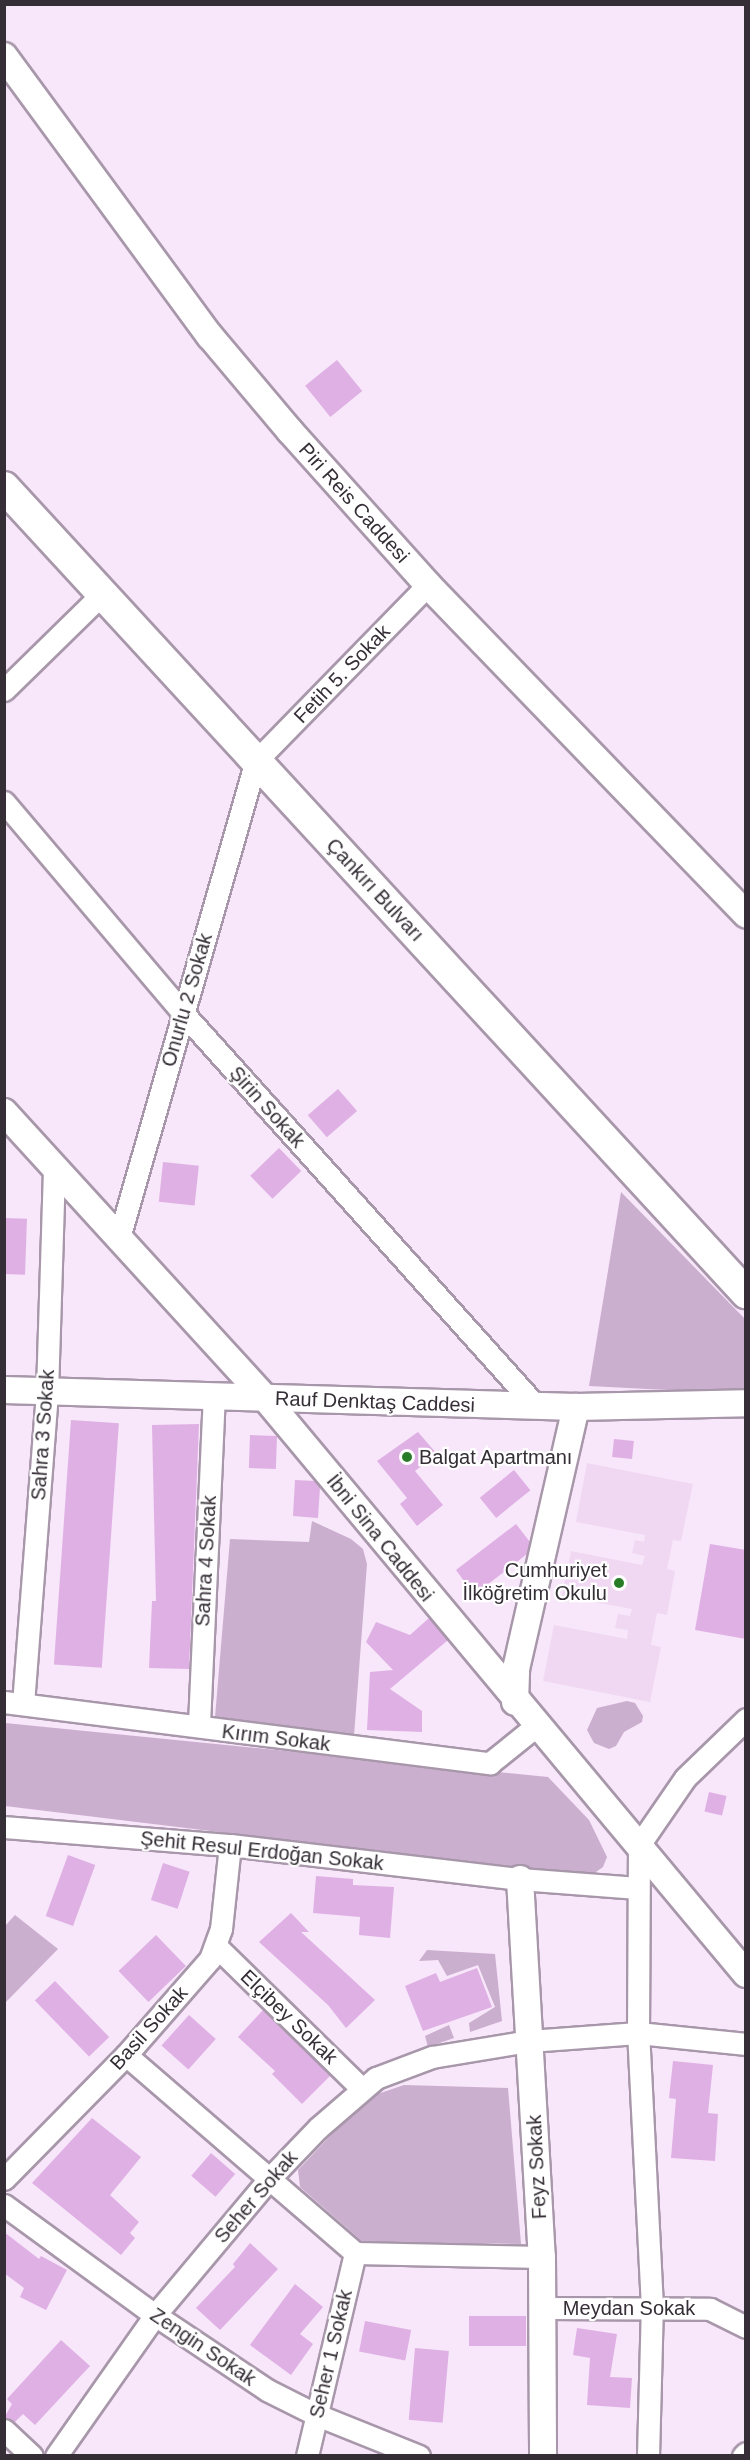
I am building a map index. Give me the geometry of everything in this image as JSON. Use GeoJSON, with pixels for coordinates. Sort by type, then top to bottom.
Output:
{"type":"FeatureCollection","features":[{"type":"Feature","properties":{"kind":"main road","name":"Çankırı Bulvarı"},"geometry":{"type":"LineString","coordinates":[[4,487],[746,1293]]}},
{"type":"Feature","properties":{"kind":"street","name":"Piri Reis Caddesi"},"geometry":{"type":"LineString","coordinates":[[4,56],[210,336],[428,585],[746,914]]}},
{"type":"Feature","properties":{"kind":"street","name":"Fetih 5. Sokak"},"geometry":{"type":"LineString","coordinates":[[256,761],[428,585]]}},
{"type":"Feature","properties":{"kind":"street"},"geometry":{"type":"LineString","coordinates":[[4,690],[102,594]]}},
{"type":"Feature","properties":{"kind":"street","name":"Onurlu 2 Sokak"},"geometry":{"type":"LineString","coordinates":[[119,1238],[256,761]]}},
{"type":"Feature","properties":{"kind":"street","name":"Şirin Sokak"},"geometry":{"type":"LineString","coordinates":[[4,802],[183,1013],[536,1406]]}},
{"type":"Feature","properties":{"kind":"street","name":"İbni Sina Caddesi"},"geometry":{"type":"LineString","coordinates":[[4,1112],[266,1399],[515,1702],[639,1845],[746,1974]]}},
{"type":"Feature","properties":{"kind":"street","name":"Sahra 3 Sokak"},"geometry":{"type":"LineString","coordinates":[[14,1703],[47,1392],[54,1166]]}},
{"type":"Feature","properties":{"kind":"street","name":"Rauf Denktaş Caddesi"},"geometry":{"type":"LineString","coordinates":[[4,1390],[576,1407],[746,1403]]}},
{"type":"Feature","properties":{"kind":"street","name":"Sahra 4 Sokak"},"geometry":{"type":"LineString","coordinates":[[199,1724],[214,1397]]}},
{"type":"Feature","properties":{"kind":"street"},"geometry":{"type":"LineString","coordinates":[[515,1702],[516,1669],[576,1407]]}},
{"type":"Feature","properties":{"kind":"street","name":"Kırım Sokak"},"geometry":{"type":"LineString","coordinates":[[14,1703],[199,1724],[212,1731],[490,1763],[536,1726]]}},
{"type":"Feature","properties":{"kind":"street"},"geometry":{"type":"LineString","coordinates":[[648,2456],[652,2307],[638,2033],[639,1845],[685,1778],[746,1719]]}},
{"type":"Feature","properties":{"kind":"street","name":"Şehit Resul Erdoğan Sokak"},"geometry":{"type":"LineString","coordinates":[[4,1827],[230,1845],[520,1880],[638,1888]]}},
{"type":"Feature","properties":{"kind":"street","name":"Basil Sokak"},"geometry":{"type":"LineString","coordinates":[[4,2180],[126,2055],[205,1967],[217,1947],[230,1845]]}},
{"type":"Feature","properties":{"kind":"street","name":"Feyz Sokak"},"geometry":{"type":"LineString","coordinates":[[520,1880],[542,2257],[543,2456]]}},
{"type":"Feature","properties":{"kind":"street","name":"Elçibey Sokak"},"geometry":{"type":"LineString","coordinates":[[217,1947],[361,2088]]}},
{"type":"Feature","properties":{"kind":"street","name":"Seher Sokak"},"geometry":{"type":"LineString","coordinates":[[56,2456],[155,2315],[269,2179],[361,2088],[392,2070],[432,2057],[529,2041],[638,2033],[746,2044]]}},
{"type":"Feature","properties":{"kind":"street"},"geometry":{"type":"LineString","coordinates":[[126,2055],[355,2253],[542,2257]]}},
{"type":"Feature","properties":{"kind":"street","name":"Zengin Sokak"},"geometry":{"type":"LineString","coordinates":[[4,2205],[155,2315],[258,2384],[316,2415],[419,2456]]}},
{"type":"Feature","properties":{"kind":"street","name":"Seher 1 Sokak"},"geometry":{"type":"LineString","coordinates":[[307,2456],[355,2253]]}},
{"type":"Feature","properties":{"kind":"street","name":"Meydan Sokak"},"geometry":{"type":"LineString","coordinates":[[544,2308],[710,2309],[746,2327]]}},
{"type":"Feature","properties":{"kind":"street"},"geometry":{"type":"LineString","coordinates":[[4,2430],[32,2456]]}},
{"type":"Feature","properties":{"kind":"shaded area"},"geometry":{"type":"Polygon","coordinates":[[[621,1192],[745,1319],[745,1394],[589,1386],[621,1192]]]}},
{"type":"Feature","properties":{"kind":"shaded area","name":"Cumhuriyet İlköğretim Okulu"},"geometry":{"type":"Polygon","coordinates":[[[587,1463],[693,1484],[681,1541],[673,1540],[667,1569],[675,1571],[667,1615],[657,1613],[651,1645],[661,1647],[650,1702],[543,1681],[554,1625],[627,1639],[628,1630],[615,1628],[618,1614],[630,1616],[632,1609],[562,1596],[571,1551],[642,1565],[645,1556],[632,1553],[635,1540],[644,1542],[645,1535],[576,1522],[587,1463]]]}},
{"type":"Feature","properties":{"kind":"shaded area"},"geometry":{"type":"Polygon","coordinates":[[[312,1521],[351,1539],[363,1549],[367,1564],[354,1736],[215,1717],[230,1539],[309,1542],[312,1521]]]}},
{"type":"Feature","properties":{"kind":"shaded area"},"geometry":{"type":"Polygon","coordinates":[[[627,1701],[635,1703],[643,1716],[642,1722],[624,1732],[616,1746],[609,1749],[594,1743],[587,1730],[597,1708],[627,1701]]]}},
{"type":"Feature","properties":{"kind":"shaded area"},"geometry":{"type":"Polygon","coordinates":[[[5,1723],[548,1777],[589,1820],[607,1857],[603,1867],[589,1877],[5,1806],[5,1723]]]}},
{"type":"Feature","properties":{"kind":"shaded area"},"geometry":{"type":"Polygon","coordinates":[[[15,1915],[58,1949],[5,2003],[5,1926],[15,1915]]]}},
{"type":"Feature","properties":{"kind":"shaded area"},"geometry":{"type":"Polygon","coordinates":[[[427,1950],[495,1954],[502,2021],[470,2032],[469,2023],[495,2007],[478,1965],[447,1976],[438,1960],[419,1961],[427,1950]]]}},
{"type":"Feature","properties":{"kind":"shaded area"},"geometry":{"type":"Polygon","coordinates":[[[449,2025],[454,2038],[428,2047],[425,2036],[449,2025]]]}},
{"type":"Feature","properties":{"kind":"shaded area"},"geometry":{"type":"Polygon","coordinates":[[[404,2085],[508,2088],[521,2244],[363,2242],[300,2187],[298,2170],[366,2098],[404,2085]]]}},
{"type":"Feature","properties":{"kind":"building"},"geometry":{"type":"Polygon","coordinates":[[[337,360],[362,391],[330,417],[305,386],[337,360]]]}},
{"type":"Feature","properties":{"kind":"building"},"geometry":{"type":"Polygon","coordinates":[[[338,1089],[357,1111],[327,1137],[308,1115],[338,1089]]]}},
{"type":"Feature","properties":{"kind":"building"},"geometry":{"type":"Polygon","coordinates":[[[279,1148],[301,1171],[272,1199],[250,1176],[279,1148]]]}},
{"type":"Feature","properties":{"kind":"building"},"geometry":{"type":"Polygon","coordinates":[[[163,1162],[199,1166],[195,1206],[159,1202],[163,1162]]]}},
{"type":"Feature","properties":{"kind":"building"},"geometry":{"type":"Polygon","coordinates":[[[4,1218],[27,1219],[25,1275],[4,1274],[4,1218]]]}},
{"type":"Feature","properties":{"kind":"building"},"geometry":{"type":"Polygon","coordinates":[[[71,1420],[119,1423],[102,1668],[54,1664],[71,1420]]]}},
{"type":"Feature","properties":{"kind":"building"},"geometry":{"type":"Polygon","coordinates":[[[199,1424],[189,1669],[149,1668],[152,1601],[156,1601],[152,1425],[199,1424]]]}},
{"type":"Feature","properties":{"kind":"building"},"geometry":{"type":"Polygon","coordinates":[[[418,1432],[437,1454],[415,1471],[443,1505],[417,1526],[400,1504],[407,1498],[377,1461],[418,1432]]]}},
{"type":"Feature","properties":{"kind":"building"},"geometry":{"type":"Polygon","coordinates":[[[250,1435],[277,1436],[276,1469],[249,1468],[250,1435]]]}},
{"type":"Feature","properties":{"kind":"building"},"geometry":{"type":"Polygon","coordinates":[[[614,1439],[634,1441],[632,1459],[612,1457],[614,1439]]]}},
{"type":"Feature","properties":{"kind":"building"},"geometry":{"type":"Polygon","coordinates":[[[514,1470],[530,1490],[496,1518],[480,1498],[514,1470]]]}},
{"type":"Feature","properties":{"kind":"building"},"geometry":{"type":"Polygon","coordinates":[[[295,1480],[315,1481],[320,1487],[318,1518],[293,1516],[295,1480]]]}},
{"type":"Feature","properties":{"kind":"building"},"geometry":{"type":"Polygon","coordinates":[[[516,1524],[530,1542],[527,1554],[474,1595],[456,1570],[516,1524]]]}},
{"type":"Feature","properties":{"kind":"building"},"geometry":{"type":"Polygon","coordinates":[[[710,1544],[746,1550],[746,1639],[695,1630],[710,1544]]]}},
{"type":"Feature","properties":{"kind":"building"},"geometry":{"type":"Polygon","coordinates":[[[429,1618],[448,1640],[390,1689],[422,1711],[422,1732],[367,1730],[370,1672],[393,1670],[366,1642],[376,1622],[410,1635],[429,1618]]]}},
{"type":"Feature","properties":{"kind":"building"},"geometry":{"type":"Polygon","coordinates":[[[709,1792],[727,1796],[722,1816],[705,1811],[709,1792]]]}},
{"type":"Feature","properties":{"kind":"building"},"geometry":{"type":"Polygon","coordinates":[[[68,1855],[95,1865],[73,1926],[46,1916],[68,1855]]]}},
{"type":"Feature","properties":{"kind":"building"},"geometry":{"type":"Polygon","coordinates":[[[163,1863],[190,1872],[178,1909],[151,1900],[163,1863]]]}},
{"type":"Feature","properties":{"kind":"building"},"geometry":{"type":"Polygon","coordinates":[[[316,1876],[353,1879],[353,1885],[394,1887],[390,1938],[359,1935],[360,1917],[313,1913],[316,1876]]]}},
{"type":"Feature","properties":{"kind":"building"},"geometry":{"type":"Polygon","coordinates":[[[291,1913],[309,1932],[301,1932],[375,2000],[346,2028],[328,2005],[259,1942],[291,1913]]]}},
{"type":"Feature","properties":{"kind":"building"},"geometry":{"type":"Polygon","coordinates":[[[156,1935],[186,1966],[148,2002],[119,1971],[156,1935]]]}},
{"type":"Feature","properties":{"kind":"building"},"geometry":{"type":"Polygon","coordinates":[[[477,1968],[492,2007],[423,2031],[405,1986],[436,1973],[440,1982],[477,1968]]]}},
{"type":"Feature","properties":{"kind":"building"},"geometry":{"type":"Polygon","coordinates":[[[55,1981],[109,2037],[89,2057],[35,2000],[55,1981]]]}},
{"type":"Feature","properties":{"kind":"building"},"geometry":{"type":"Polygon","coordinates":[[[263,2010],[330,2076],[302,2104],[272,2074],[275,2071],[238,2037],[263,2010]]]}},
{"type":"Feature","properties":{"kind":"building"},"geometry":{"type":"Polygon","coordinates":[[[189,2015],[216,2039],[188,2070],[162,2045],[189,2015]]]}},
{"type":"Feature","properties":{"kind":"building"},"geometry":{"type":"Polygon","coordinates":[[[673,2061],[713,2065],[708,2113],[718,2114],[715,2161],[671,2158],[676,2099],[669,2098],[673,2061]]]}},
{"type":"Feature","properties":{"kind":"building"},"geometry":{"type":"Polygon","coordinates":[[[92,2118],[141,2157],[110,2195],[139,2222],[130,2233],[135,2238],[121,2255],[32,2183],[92,2118]]]}},
{"type":"Feature","properties":{"kind":"building"},"geometry":{"type":"Polygon","coordinates":[[[211,2153],[235,2174],[215,2197],[191,2176],[211,2153]]]}},
{"type":"Feature","properties":{"kind":"building"},"geometry":{"type":"Polygon","coordinates":[[[4,2232],[39,2259],[41,2256],[67,2270],[46,2310],[20,2297],[24,2288],[4,2273],[4,2232]]]}},
{"type":"Feature","properties":{"kind":"building"},"geometry":{"type":"Polygon","coordinates":[[[250,2243],[278,2269],[220,2330],[196,2308],[235,2267],[233,2264],[250,2243]]]}},
{"type":"Feature","properties":{"kind":"building"},"geometry":{"type":"Polygon","coordinates":[[[295,2284],[323,2307],[300,2334],[313,2344],[291,2375],[250,2345],[295,2284]]]}},
{"type":"Feature","properties":{"kind":"building"},"geometry":{"type":"Polygon","coordinates":[[[469,2316],[526,2316],[526,2346],[469,2346],[469,2316]]]}},
{"type":"Feature","properties":{"kind":"building"},"geometry":{"type":"Polygon","coordinates":[[[365,2321],[411,2330],[405,2360],[359,2351],[365,2321]]]}},
{"type":"Feature","properties":{"kind":"building"},"geometry":{"type":"Polygon","coordinates":[[[577,2328],[617,2334],[610,2377],[632,2378],[630,2408],[587,2405],[590,2358],[573,2355],[577,2328]]]}},
{"type":"Feature","properties":{"kind":"building"},"geometry":{"type":"Polygon","coordinates":[[[61,2340],[90,2366],[35,2425],[23,2414],[15,2422],[4,2418],[12,2404],[7,2399],[61,2340]]]}},
{"type":"Feature","properties":{"kind":"building"},"geometry":{"type":"Polygon","coordinates":[[[415,2348],[449,2351],[443,2423],[409,2420],[415,2348]]]}},
{"type":"Feature","properties":{"kind":"place","name":"Balgat Apartmanı"},"geometry":{"type":"Point","coordinates":[407,1457]}},
{"type":"Feature","properties":{"kind":"place","name":"Cumhuriyet İlköğretim Okulu"},"geometry":{"type":"Point","coordinates":[619,1583]}}]}
